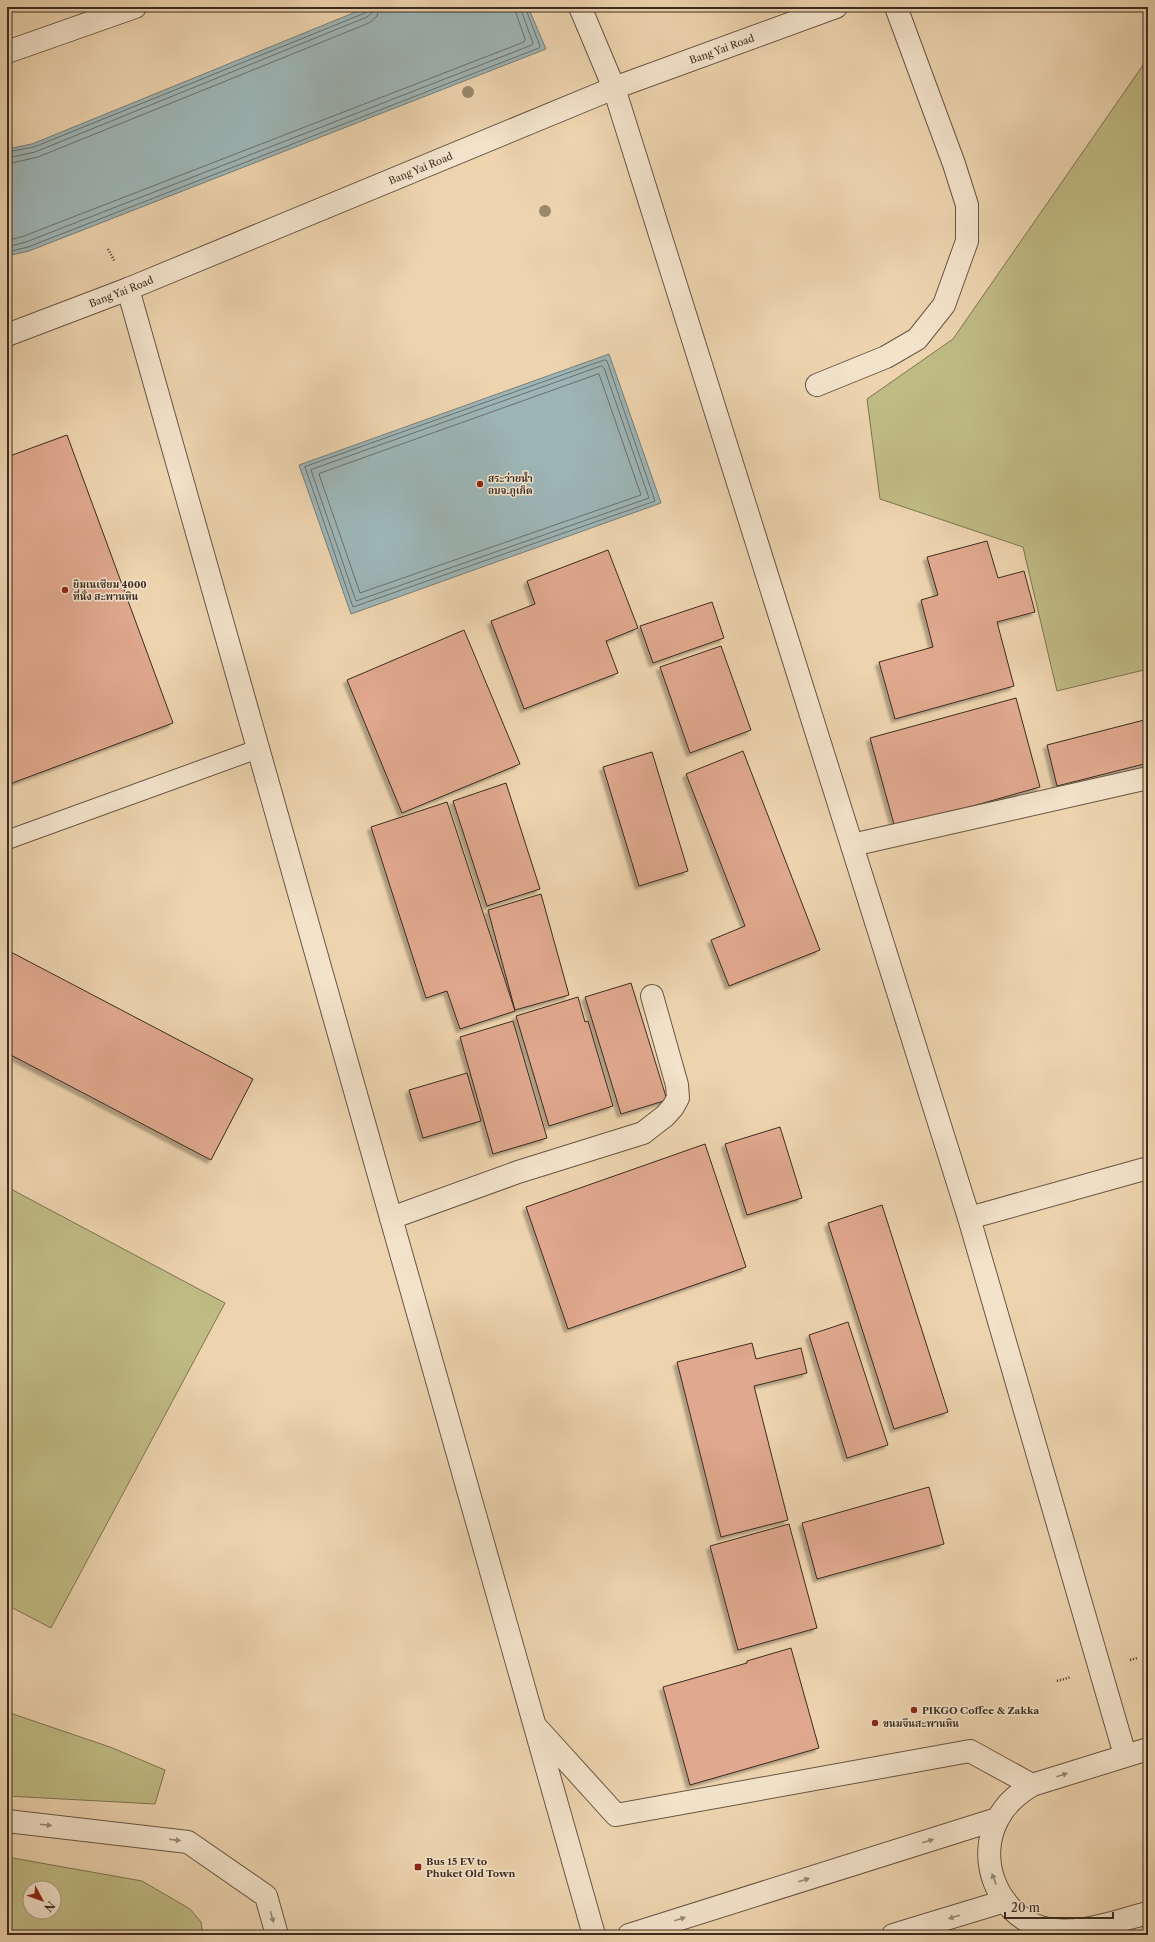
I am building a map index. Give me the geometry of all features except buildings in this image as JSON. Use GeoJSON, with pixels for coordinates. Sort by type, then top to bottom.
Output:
{"type":"FeatureCollection","features":[{"type":"Feature","properties":{"kind":"street"},"geometry":{"type":"LineString","coordinates":[[7,52],[135,7]]}},
{"type":"Feature","properties":{"kind":"street"},"geometry":{"type":"LineString","coordinates":[[580,7],[614,88],[969,1218],[1125,1755]]}},
{"type":"Feature","properties":{"kind":"street","name":"Bang Yai Road"},"geometry":{"type":"LineString","coordinates":[[7,335],[128,289],[614,88],[836,7]]}},
{"type":"Feature","properties":{"kind":"street"},"geometry":{"type":"LineString","coordinates":[[818,385],[886,357],[917,339],[944,305],[967,241],[967,206],[965,198],[954,164],[896,7]]}},
{"type":"Feature","properties":{"kind":"street"},"geometry":{"type":"LineString","coordinates":[[128,289],[594,1935]]}},
{"type":"Feature","properties":{"kind":"street"},"geometry":{"type":"LineString","coordinates":[[852,845],[1148,778]]}},
{"type":"Feature","properties":{"kind":"street"},"geometry":{"type":"LineString","coordinates":[[391,1218],[518,1172],[642,1133],[665,1116],[678,1098],[677,1085],[652,996]]}},
{"type":"Feature","properties":{"kind":"street"},"geometry":{"type":"LineString","coordinates":[[969,1218],[1148,1168]]}},
{"type":"Feature","properties":{"kind":"street"},"geometry":{"type":"LineString","coordinates":[[534,1725],[616,1815],[970,1751],[1032,1785]]}},
{"type":"Feature","properties":{"kind":"street"},"geometry":{"type":"LineString","coordinates":[[1148,1749],[1032,1785],[1014,1797],[1006,1805],[997,1819],[991,1835],[989,1852],[992,1876],[1005,1901],[1014,1912],[1041,1927],[1063,1931],[1086,1928],[1148,1913]]}},
{"type":"Feature","properties":{"kind":"street"},"geometry":{"type":"LineString","coordinates":[[629,1935],[997,1819]]}},
{"type":"Feature","properties":{"kind":"street"},"geometry":{"type":"LineString","coordinates":[[7,1821],[188,1842],[266,1896],[277,1935]]}},
{"type":"Feature","properties":{"kind":"street"},"geometry":{"type":"LineString","coordinates":[[893,1935],[1005,1901]]}},
{"type":"Feature","properties":{"kind":"lane"},"geometry":{"type":"LineString","coordinates":[[7,840],[258,749]]}},
{"type":"Feature","properties":{"kind":"shaded area"},"geometry":{"type":"Polygon","coordinates":[[[1148,58],[1148,669],[1057,691],[1023,547],[880,499],[867,399],[953,339],[1148,58]]]}},
{"type":"Feature","properties":{"kind":"shaded area"},"geometry":{"type":"Polygon","coordinates":[[[7,1187],[225,1303],[51,1628],[7,1605],[7,1187]]]}},
{"type":"Feature","properties":{"kind":"shaded area"},"geometry":{"type":"Polygon","coordinates":[[[7,1712],[110,1747],[165,1770],[155,1804],[7,1796],[7,1712]]]}},
{"type":"Feature","properties":{"kind":"shaded area"},"geometry":{"type":"Polygon","coordinates":[[[7,1857],[142,1881],[190,1909],[201,1922],[203,1935],[7,1935],[7,1857]]]}},
{"type":"Feature","properties":{"kind":"water"},"geometry":{"type":"Polygon","coordinates":[[[368,7],[528,7],[546,49],[29,251],[7,256],[7,149],[32,144],[368,7]]]}},
{"type":"Feature","properties":{"kind":"water","name":"สระว่ายน้ำ อบจ.ภูเก็ต"},"geometry":{"type":"Polygon","coordinates":[[[609,354],[661,503],[351,614],[299,465],[609,354]]]}},
{"type":"Feature","properties":{"kind":"place","name":"สระว่ายน้ำ อบจ.ภูเก็ต"},"geometry":{"type":"Point","coordinates":[480,484]}},
{"type":"Feature","properties":{"kind":"place","name":"ยิมเนเซียม 4000 ที่นั่ง สะพานหิน"},"geometry":{"type":"Point","coordinates":[65,590]}},
{"type":"Feature","properties":{"kind":"place","name":"PIKGO Coffee & Zakka"},"geometry":{"type":"Point","coordinates":[914,1710]}},
{"type":"Feature","properties":{"kind":"place","name":"ขนมจีนสะพานหิน"},"geometry":{"type":"Point","coordinates":[875,1723]}},
{"type":"Feature","properties":{"kind":"place","name":"Bus 15 EV to Phuket Old Town"},"geometry":{"type":"Point","coordinates":[418,1867]}}]}
